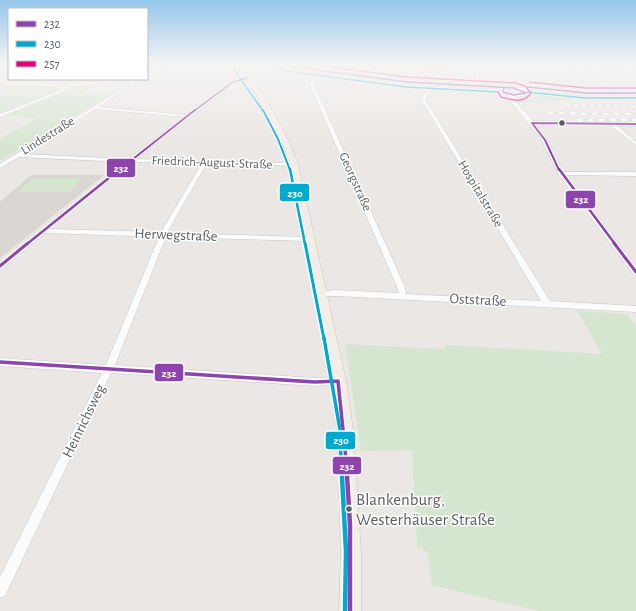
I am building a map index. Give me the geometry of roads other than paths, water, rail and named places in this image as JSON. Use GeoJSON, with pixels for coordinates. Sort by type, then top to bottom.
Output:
{"type":"FeatureCollection","features":[{"type":"Feature","properties":{"kind":"main road"},"geometry":{"type":"LineString","coordinates":[[259,94],[280,130],[294,164],[338,381],[345,430],[350,509],[350,611]]}},
{"type":"Feature","properties":{"kind":"street"},"geometry":{"type":"LineString","coordinates":[[0,116],[56,94]]}},
{"type":"Feature","properties":{"kind":"street","name":"Lindestraße"},"geometry":{"type":"LineString","coordinates":[[0,166],[116,94]]}},
{"type":"Feature","properties":{"kind":"street"},"geometry":{"type":"LineString","coordinates":[[0,266],[130,161],[217,94]]}},
{"type":"Feature","properties":{"kind":"street","name":"Georgstraße"},"geometry":{"type":"LineString","coordinates":[[316,94],[401,287],[403,296]]}},
{"type":"Feature","properties":{"kind":"street","name":"Hospitalstraße"},"geometry":{"type":"LineString","coordinates":[[427,94],[423,99],[547,304]]}},
{"type":"Feature","properties":{"kind":"street"},"geometry":{"type":"LineString","coordinates":[[508,94],[512,95],[524,95],[525,94]]}},
{"type":"Feature","properties":{"kind":"street"},"geometry":{"type":"LineString","coordinates":[[512,95],[513,101],[545,140],[561,174],[636,272]]}},
{"type":"Feature","properties":{"kind":"street"},"geometry":{"type":"LineString","coordinates":[[94,108],[188,116]]}},
{"type":"Feature","properties":{"kind":"street"},"geometry":{"type":"LineString","coordinates":[[532,123],[636,124]]}},
{"type":"Feature","properties":{"kind":"street"},"geometry":{"type":"LineString","coordinates":[[611,123],[636,144]]}},
{"type":"Feature","properties":{"kind":"street","name":"Friedrich-August-Straße"},"geometry":{"type":"LineString","coordinates":[[17,155],[130,161],[294,164]]}},
{"type":"Feature","properties":{"kind":"street","name":"Heinrichsweg"},"geometry":{"type":"LineString","coordinates":[[0,591],[109,368],[163,235],[205,162]]}},
{"type":"Feature","properties":{"kind":"street"},"geometry":{"type":"LineString","coordinates":[[561,174],[636,174]]}},
{"type":"Feature","properties":{"kind":"street","name":"Herwegstraße"},"geometry":{"type":"LineString","coordinates":[[42,231],[309,239]]}},
{"type":"Feature","properties":{"kind":"street","name":"Oststraße"},"geometry":{"type":"LineString","coordinates":[[320,294],[336,293],[403,296],[636,309]]}},
{"type":"Feature","properties":{"kind":"street"},"geometry":{"type":"LineString","coordinates":[[0,362],[315,382],[338,381]]}},
{"type":"Feature","properties":{"kind":"railway"},"geometry":{"type":"LineString","coordinates":[[566,105],[636,107]]}},
{"type":"Feature","properties":{"kind":"railway"},"geometry":{"type":"LineString","coordinates":[[548,113],[636,114]]}},
{"type":"Feature","properties":{"kind":"railway"},"geometry":{"type":"LineString","coordinates":[[577,120],[636,120]]}},
{"type":"Feature","properties":{"kind":"place","name":"Blankenburg, Westerhäuser Straße"},"geometry":{"type":"Point","coordinates":[349,509]}}]}
